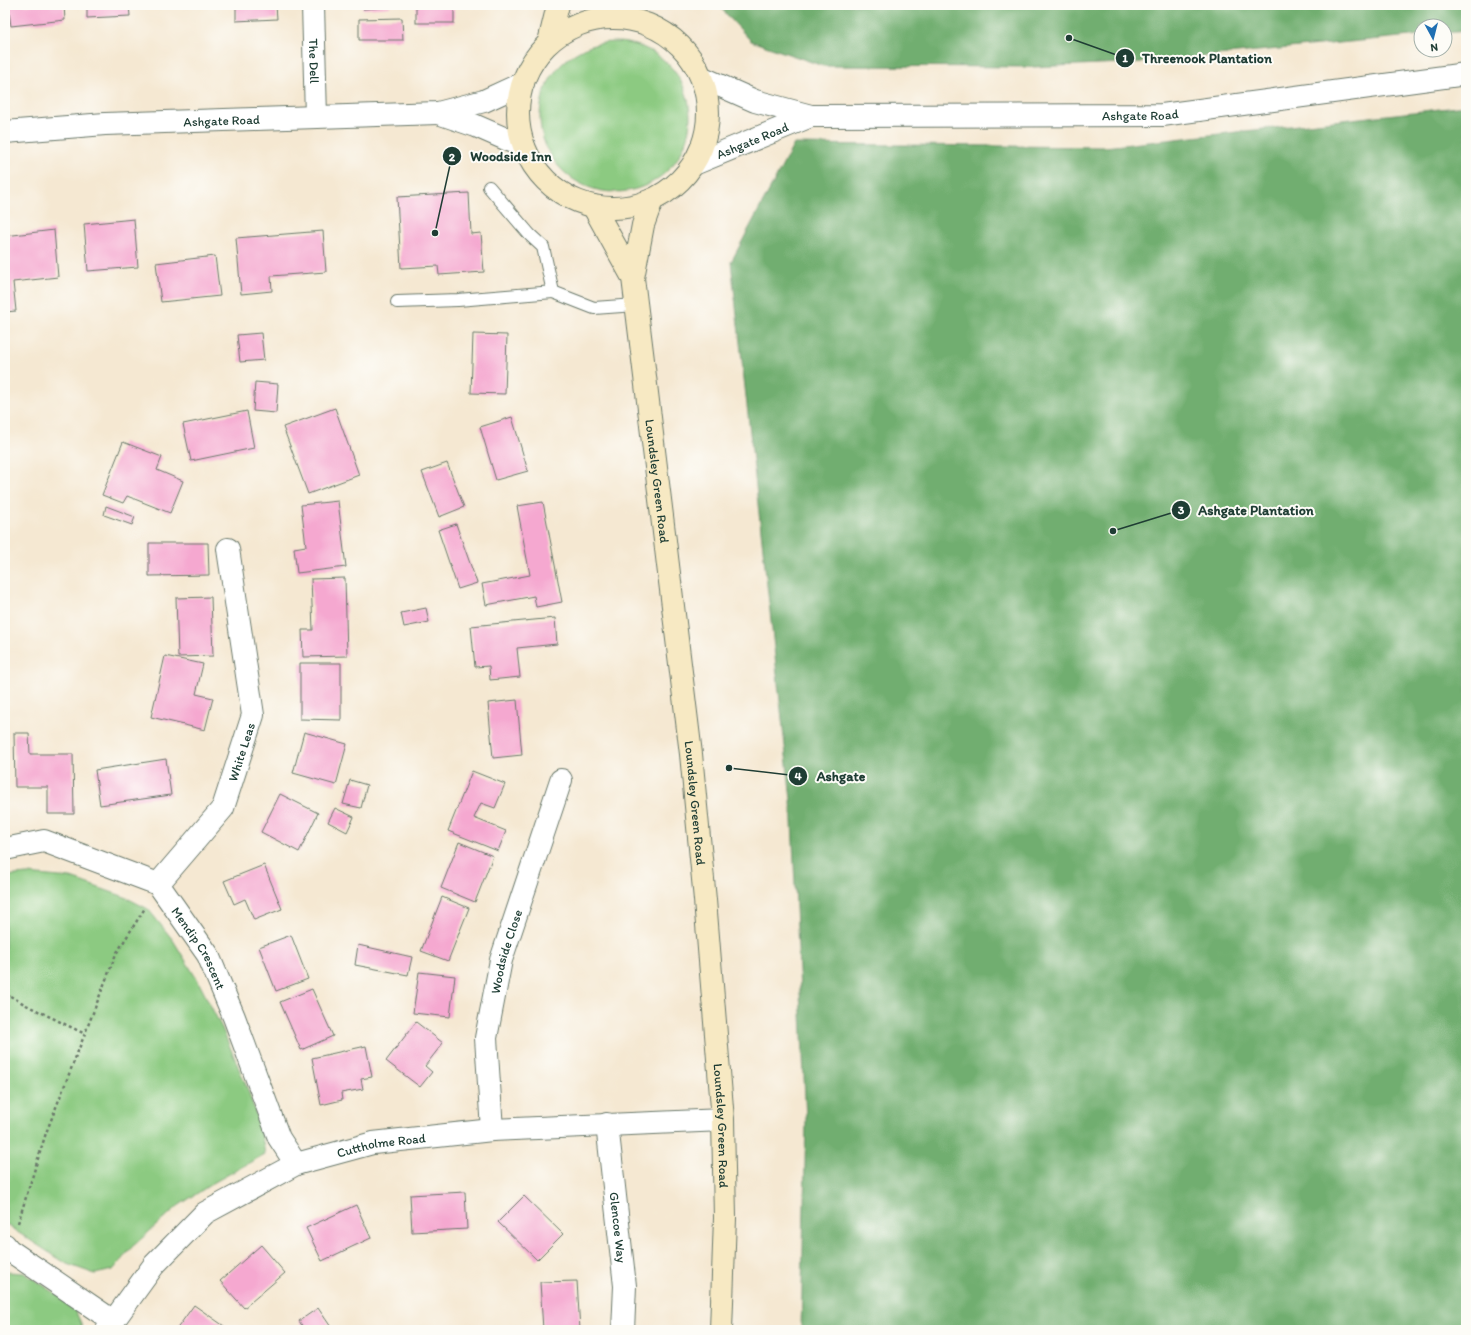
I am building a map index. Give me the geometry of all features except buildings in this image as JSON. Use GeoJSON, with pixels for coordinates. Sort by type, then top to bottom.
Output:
{"type":"FeatureCollection","features":[{"type":"Feature","properties":{"kind":"main road"},"geometry":{"type":"LineString","coordinates":[[549,42],[558,5]]}},
{"type":"Feature","properties":{"kind":"main road"},"geometry":{"type":"LineString","coordinates":[[632,12],[677,41],[692,58],[703,78],[709,107],[706,137],[694,164],[682,179],[668,191],[652,200],[633,206],[613,208],[593,206],[571,198],[551,185],[535,168],[524,146],[518,118],[518,104],[523,83],[533,61],[549,42],[568,28],[590,20],[614,17],[632,12]]}},
{"type":"Feature","properties":{"kind":"main road","name":"Loundsley Green Road"},"geometry":{"type":"LineString","coordinates":[[652,200],[643,225],[633,278],[691,754],[705,900],[723,1120],[725,1218],[721,1330]]}},
{"type":"Feature","properties":{"kind":"main road","name":"Loundsley Green Road"},"geometry":{"type":"LineString","coordinates":[[593,206],[633,278]]}},
{"type":"Feature","properties":{"kind":"street","name":"The Dell"},"geometry":{"type":"LineString","coordinates":[[313,5],[316,117]]}},
{"type":"Feature","properties":{"kind":"street","name":"Ashgate Road"},"geometry":{"type":"LineString","coordinates":[[703,78],[755,102],[811,116],[1162,115],[1466,74]]}},
{"type":"Feature","properties":{"kind":"street","name":"Ashgate Road"},"geometry":{"type":"LineString","coordinates":[[5,132],[105,124],[438,113],[484,101],[523,83]]}},
{"type":"Feature","properties":{"kind":"street","name":"Ashgate Road"},"geometry":{"type":"LineString","coordinates":[[438,113],[476,126],[524,146]]}},
{"type":"Feature","properties":{"kind":"street","name":"Ashgate Road"},"geometry":{"type":"LineString","coordinates":[[694,164],[811,116]]}},
{"type":"Feature","properties":{"kind":"street","name":"White Leas"},"geometry":{"type":"LineString","coordinates":[[158,884],[223,808],[253,716],[228,549]]}},
{"type":"Feature","properties":{"kind":"street","name":"Woodside Close"},"geometry":{"type":"LineString","coordinates":[[492,1130],[486,1038],[501,960],[561,780]]}},
{"type":"Feature","properties":{"kind":"street"},"geometry":{"type":"LineString","coordinates":[[5,849],[44,841],[158,884]]}},
{"type":"Feature","properties":{"kind":"street","name":"Mendip Crescent"},"geometry":{"type":"LineString","coordinates":[[158,884],[208,955],[234,1016],[278,1138],[296,1164]]}},
{"type":"Feature","properties":{"kind":"street","name":"Cuttholme Road"},"geometry":{"type":"LineString","coordinates":[[110,1326],[154,1265],[205,1213],[296,1164],[373,1143],[492,1130],[723,1120]]}},
{"type":"Feature","properties":{"kind":"street","name":"Glencoe Way"},"geometry":{"type":"LineString","coordinates":[[607,1124],[625,1286],[622,1330]]}},
{"type":"Feature","properties":{"kind":"street"},"geometry":{"type":"LineString","coordinates":[[7,1248],[110,1326]]}},
{"type":"Feature","properties":{"kind":"lane"},"geometry":{"type":"LineString","coordinates":[[489,186],[530,236],[543,247],[553,292]]}},
{"type":"Feature","properties":{"kind":"lane"},"geometry":{"type":"LineString","coordinates":[[397,302],[458,300],[553,292],[594,308],[636,305]]}},
{"type":"Feature","properties":{"kind":"path"},"geometry":{"type":"LineString","coordinates":[[7,1248],[46,1133],[116,954],[158,884]]}},
{"type":"Feature","properties":{"kind":"path"},"geometry":{"type":"LineString","coordinates":[[5,993],[85,1034]]}},
{"type":"Feature","properties":{"kind":"green space"},"geometry":{"type":"Polygon","coordinates":[[[718,5],[1466,5],[1466,31],[1453,32],[1453,18],[1413,18],[1413,36],[1146,62],[1033,67],[823,66],[751,41],[718,5]]]}},
{"type":"Feature","properties":{"kind":"green space"},"geometry":{"type":"Polygon","coordinates":[[[608,42],[622,42],[637,45],[650,51],[663,59],[673,69],[687,95],[690,117],[689,132],[684,146],[673,165],[663,175],[637,189],[622,192],[608,192],[593,189],[580,183],[567,175],[557,165],[543,139],[540,124],[540,110],[543,95],[549,82],[557,69],[567,59],[593,45],[608,42]]]}},
{"type":"Feature","properties":{"kind":"green space"},"geometry":{"type":"Polygon","coordinates":[[[1466,106],[1466,1330],[801,1330],[806,1120],[791,800],[731,262],[794,144],[1105,147],[1466,106]]]}},
{"type":"Feature","properties":{"kind":"green space"},"geometry":{"type":"Polygon","coordinates":[[[27,874],[71,878],[125,897],[148,909],[173,940],[198,981],[222,1028],[248,1090],[260,1126],[265,1154],[213,1183],[178,1206],[132,1247],[113,1270],[95,1274],[67,1264],[5,1224],[5,876],[27,874]]]}},
{"type":"Feature","properties":{"kind":"green space"},"geometry":{"type":"Polygon","coordinates":[[[8,1272],[24,1273],[72,1304],[81,1323],[82,1330],[5,1330],[5,1275],[8,1272]]]}},
{"type":"Feature","properties":{"kind":"place","name":"Threenook Plantation"},"geometry":{"type":"Point","coordinates":[1069,38]}},
{"type":"Feature","properties":{"kind":"place","name":"Woodside Inn"},"geometry":{"type":"Point","coordinates":[435,233]}},
{"type":"Feature","properties":{"kind":"place","name":"Ashgate Plantation"},"geometry":{"type":"Point","coordinates":[1113,531]}},
{"type":"Feature","properties":{"kind":"place","name":"Ashgate"},"geometry":{"type":"Point","coordinates":[729,768]}}]}
